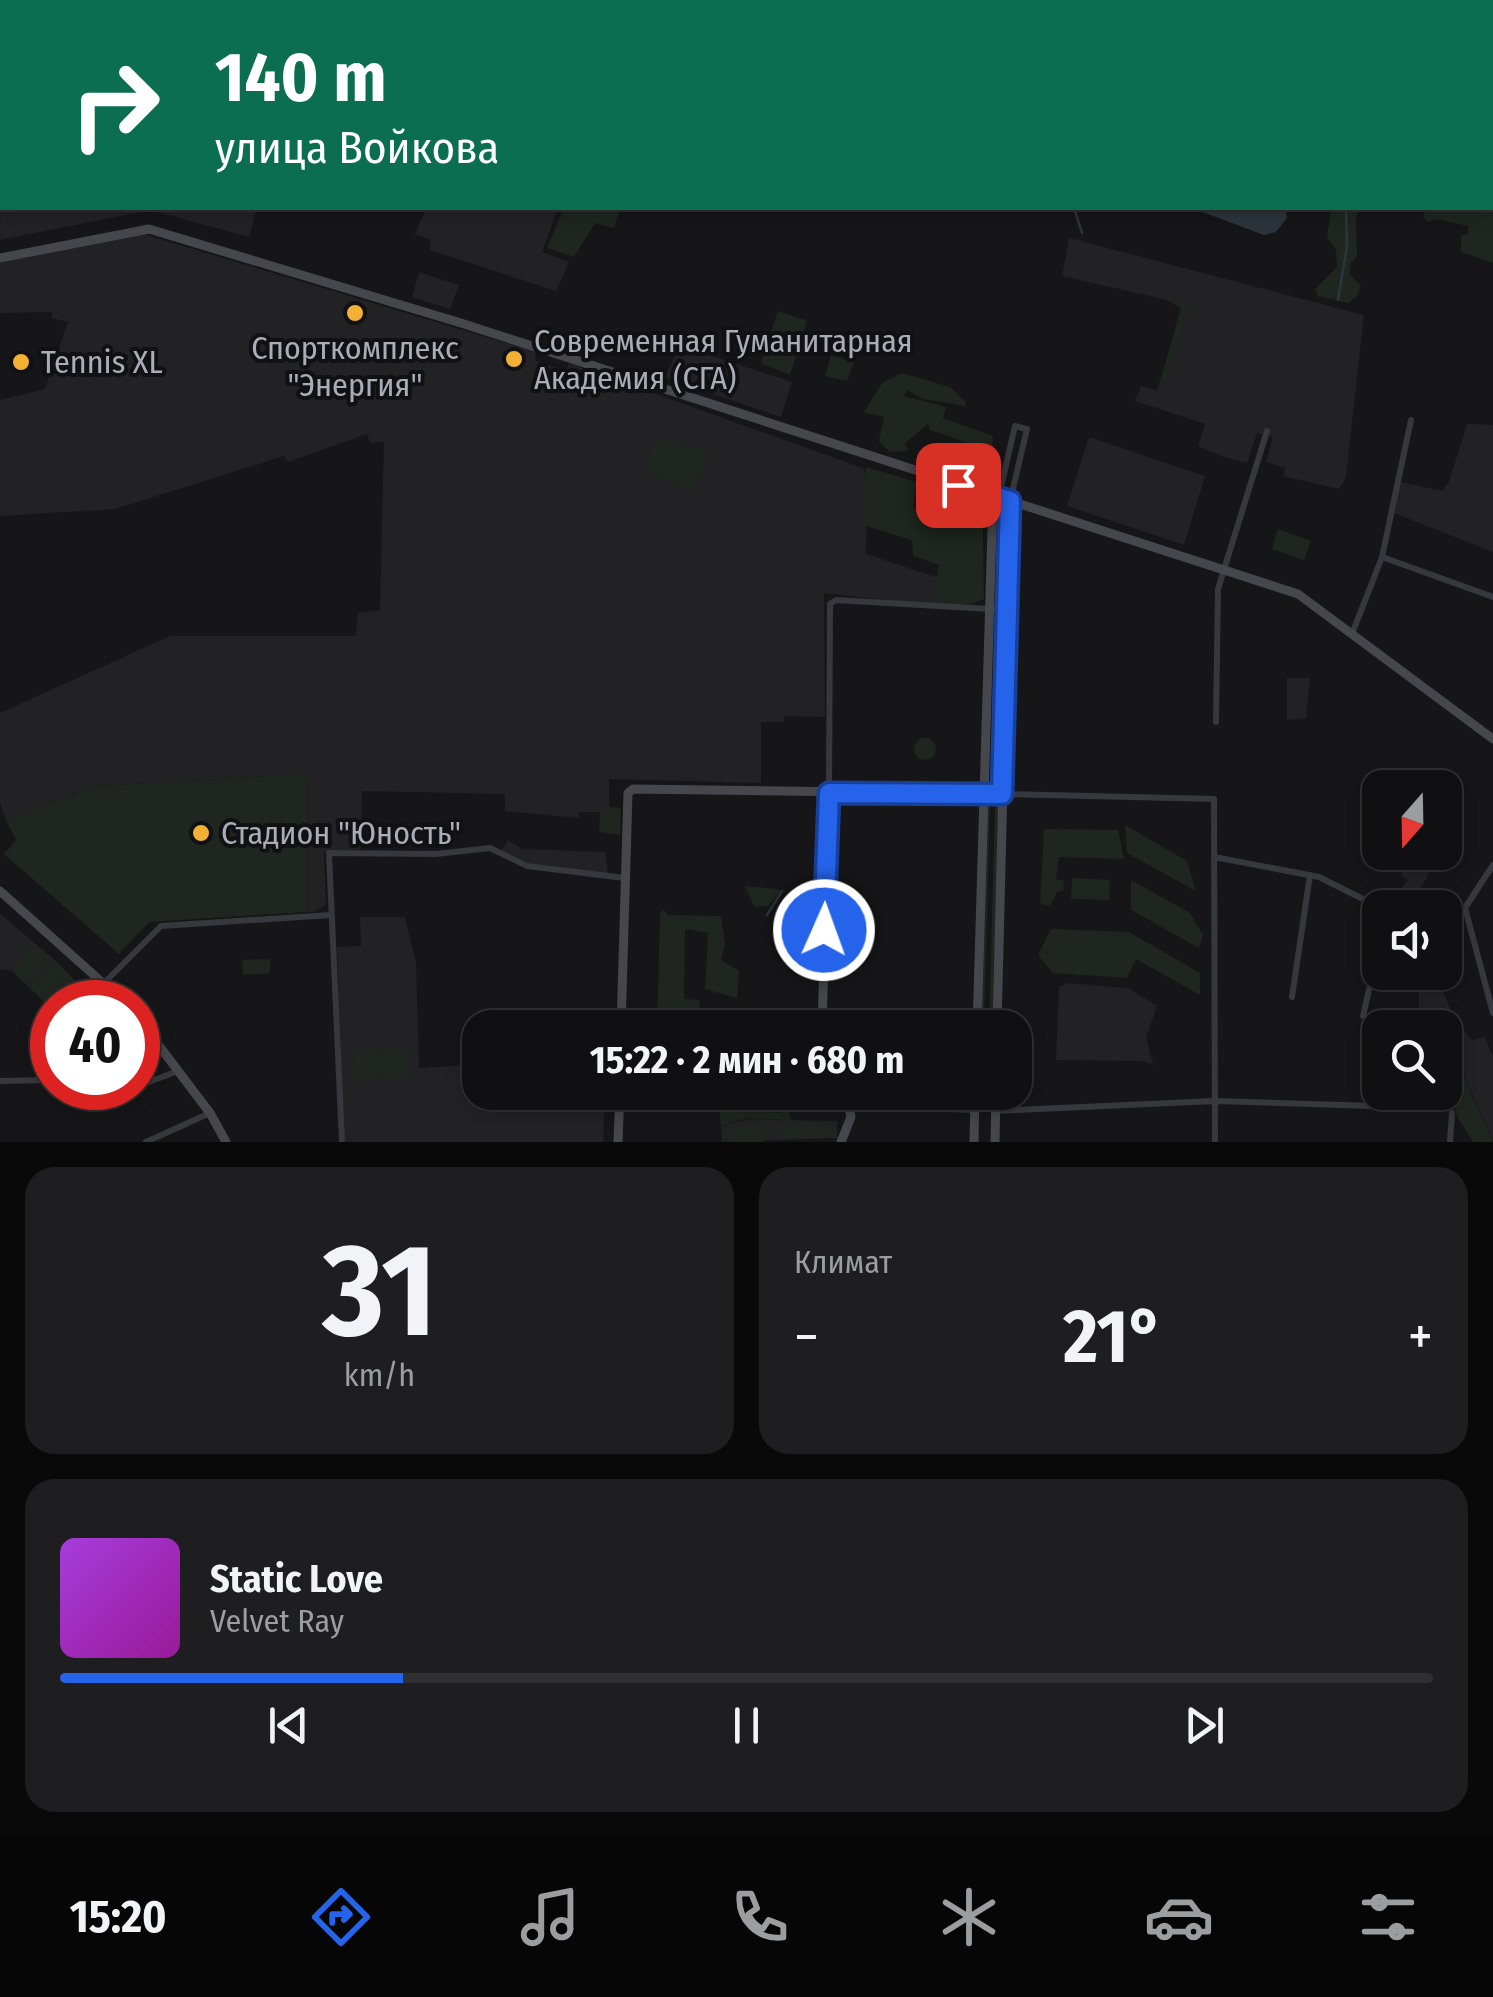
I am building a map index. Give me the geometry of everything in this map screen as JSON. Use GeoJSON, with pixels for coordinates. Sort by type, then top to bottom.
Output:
{"type":"FeatureCollection","features":[{"type":"Feature","properties":{"kind":"main road"},"geometry":{"type":"LineString","coordinates":[[0,258],[134,230],[166,232],[461,322],[1298,594],[1493,739]]}},
{"type":"Feature","properties":{"kind":"main road"},"geometry":{"type":"LineString","coordinates":[[977,1010],[993,496]]}},
{"type":"Feature","properties":{"kind":"main road"},"geometry":{"type":"LineString","coordinates":[[997,1010],[1010,501]]}},
{"type":"Feature","properties":{"kind":"main road"},"geometry":{"type":"LineString","coordinates":[[622,1010],[628,793],[633,789],[1002,794]]}},
{"type":"Feature","properties":{"kind":"main road"},"geometry":{"type":"LineString","coordinates":[[823,1010],[829,793]]}},
{"type":"Feature","properties":{"kind":"main road"},"geometry":{"type":"LineString","coordinates":[[0,891],[103,980]]}},
{"type":"Feature","properties":{"kind":"main road"},"geometry":{"type":"LineString","coordinates":[[160,1045],[210,1112],[226,1142]]}},
{"type":"Feature","properties":{"kind":"main road"},"geometry":{"type":"LineString","coordinates":[[618,1142],[619,1110]]}},
{"type":"Feature","properties":{"kind":"main road"},"geometry":{"type":"LineString","coordinates":[[841,1142],[846,1137],[851,1110]]}},
{"type":"Feature","properties":{"kind":"main road"},"geometry":{"type":"LineString","coordinates":[[974,1142],[974,1110],[995,1112],[994,1142]]}},
{"type":"Feature","properties":{"kind":"street"},"geometry":{"type":"LineString","coordinates":[[1352,634],[1382,557],[1411,420]]}},
{"type":"Feature","properties":{"kind":"street"},"geometry":{"type":"LineString","coordinates":[[993,496],[1001,487],[1015,426],[1027,429],[1010,501]]}},
{"type":"Feature","properties":{"kind":"street"},"geometry":{"type":"LineString","coordinates":[[1216,722],[1218,589],[1267,431]]}},
{"type":"Feature","properties":{"kind":"street"},"geometry":{"type":"LineString","coordinates":[[1382,557],[1493,597]]}},
{"type":"Feature","properties":{"kind":"street"},"geometry":{"type":"LineString","coordinates":[[829,793],[830,604],[836,600],[1007,610]]}},
{"type":"Feature","properties":{"kind":"street"},"geometry":{"type":"LineString","coordinates":[[1002,794],[1214,799],[1215,1142]]}},
{"type":"Feature","properties":{"kind":"street"},"geometry":{"type":"LineString","coordinates":[[342,1142],[329,854],[436,854],[490,848],[527,866],[626,878]]}},
{"type":"Feature","properties":{"kind":"street"},"geometry":{"type":"LineString","coordinates":[[1214,857],[1310,876],[1362,899]]}},
{"type":"Feature","properties":{"kind":"street"},"geometry":{"type":"LineString","coordinates":[[1493,865],[1465,908],[1493,1013]]}},
{"type":"Feature","properties":{"kind":"street"},"geometry":{"type":"LineString","coordinates":[[1292,997],[1310,876]]}},
{"type":"Feature","properties":{"kind":"street"},"geometry":{"type":"LineString","coordinates":[[107,980],[161,926],[331,915]]}},
{"type":"Feature","properties":{"kind":"street"},"geometry":{"type":"LineString","coordinates":[[160,1078],[180,1070]]}},
{"type":"Feature","properties":{"kind":"street"},"geometry":{"type":"LineString","coordinates":[[0,1081],[30,1080]]}},
{"type":"Feature","properties":{"kind":"street"},"geometry":{"type":"LineString","coordinates":[[995,1112],[1006,1108],[1215,1101],[1362,1103]]}},
{"type":"Feature","properties":{"kind":"street"},"geometry":{"type":"LineString","coordinates":[[146,1142],[210,1112]]}},
{"type":"Feature","properties":{"kind":"street"},"geometry":{"type":"LineString","coordinates":[[1450,1142],[1452,1113]]}},
{"type":"Feature","properties":{"kind":"shaded area"},"geometry":{"type":"Polygon","coordinates":[[[0,210],[150,210],[0,240],[0,210]]]}},
{"type":"Feature","properties":{"kind":"shaded area"},"geometry":{"type":"Polygon","coordinates":[[[150,210],[256,210],[249,237],[150,210]]]}},
{"type":"Feature","properties":{"kind":"shaded area"},"geometry":{"type":"Polygon","coordinates":[[[425,210],[557,210],[542,252],[569,262],[556,291],[430,250],[431,240],[415,234],[425,210]]]}},
{"type":"Feature","properties":{"kind":"shaded area"},"geometry":{"type":"Polygon","coordinates":[[[563,210],[620,210],[614,228],[595,223],[574,257],[547,248],[563,210]]]}},
{"type":"Feature","properties":{"kind":"shaded area"},"geometry":{"type":"Polygon","coordinates":[[[1197,210],[1285,210],[1287,218],[1276,232],[1264,235],[1197,210]]]}},
{"type":"Feature","properties":{"kind":"shaded area"},"geometry":{"type":"Polygon","coordinates":[[[1331,210],[1360,210],[1356,216],[1357,256],[1350,264],[1350,275],[1361,286],[1348,303],[1318,296],[1315,289],[1337,267],[1336,249],[1327,237],[1331,210]]]}},
{"type":"Feature","properties":{"kind":"shaded area"},"geometry":{"type":"Polygon","coordinates":[[[1425,210],[1493,210],[1493,263],[1461,252],[1461,235],[1468,234],[1468,226],[1436,219],[1428,222],[1423,217],[1425,210]]]}},
{"type":"Feature","properties":{"kind":"shaded area"},"geometry":{"type":"Polygon","coordinates":[[[140,233],[536,352],[535,361],[566,371],[569,363],[863,468],[867,478],[866,554],[938,578],[959,609],[824,593],[825,717],[784,716],[783,722],[761,722],[761,783],[609,779],[609,812],[579,812],[579,818],[505,811],[505,794],[362,791],[361,849],[324,852],[326,905],[313,912],[307,912],[308,774],[96,786],[6,820],[0,802],[0,713],[170,636],[356,636],[358,613],[380,610],[384,442],[370,443],[367,434],[288,462],[284,456],[115,509],[0,516],[0,400],[45,389],[68,322],[52,318],[52,312],[0,313],[0,263],[140,233]]]}},
{"type":"Feature","properties":{"kind":"shaded area"},"geometry":{"type":"Polygon","coordinates":[[[1069,238],[1364,315],[1346,477],[1339,489],[1283,476],[1285,468],[1266,462],[1273,437],[1257,433],[1247,463],[1224,457],[1198,446],[1205,424],[1135,401],[1141,386],[1157,390],[1160,382],[1165,383],[1189,305],[1062,276],[1069,238]]]}},
{"type":"Feature","properties":{"kind":"shaded area"},"geometry":{"type":"Polygon","coordinates":[[[419,272],[459,285],[450,309],[412,297],[419,272]]]}},
{"type":"Feature","properties":{"kind":"shaded area"},"geometry":{"type":"Polygon","coordinates":[[[1165,299],[1189,305],[1166,383],[1160,382],[1181,308],[1165,299]]]}},
{"type":"Feature","properties":{"kind":"shaded area"},"geometry":{"type":"Polygon","coordinates":[[[778,311],[807,321],[790,375],[761,363],[778,311]]]}},
{"type":"Feature","properties":{"kind":"shaded area"},"geometry":{"type":"Polygon","coordinates":[[[688,348],[792,382],[781,417],[665,378],[676,352],[688,348]]]}},
{"type":"Feature","properties":{"kind":"shaded area"},"geometry":{"type":"Polygon","coordinates":[[[831,355],[854,362],[847,381],[825,376],[831,355]]]}},
{"type":"Feature","properties":{"kind":"shaded area"},"geometry":{"type":"Polygon","coordinates":[[[902,373],[950,387],[966,402],[965,406],[923,399],[907,390],[904,396],[946,407],[943,418],[993,436],[990,465],[976,459],[976,446],[930,430],[928,424],[905,443],[908,451],[890,452],[879,442],[884,417],[864,412],[882,383],[902,373]]]}},
{"type":"Feature","properties":{"kind":"shaded area"},"geometry":{"type":"Polygon","coordinates":[[[1467,424],[1493,425],[1493,552],[1394,513],[1400,482],[1442,491],[1449,482],[1467,424]]]}},
{"type":"Feature","properties":{"kind":"shaded area"},"geometry":{"type":"Polygon","coordinates":[[[1089,437],[1205,476],[1184,545],[1067,506],[1089,437]]]}},
{"type":"Feature","properties":{"kind":"shaded area"},"geometry":{"type":"Polygon","coordinates":[[[666,440],[709,451],[696,490],[652,476],[646,467],[654,445],[666,440]]]}},
{"type":"Feature","properties":{"kind":"shaded area"},"geometry":{"type":"Polygon","coordinates":[[[866,467],[917,482],[913,507],[983,528],[984,599],[958,604],[933,597],[939,565],[913,556],[912,540],[866,526],[866,467]]]}},
{"type":"Feature","properties":{"kind":"shaded area"},"geometry":{"type":"Polygon","coordinates":[[[979,468],[991,470],[990,484],[977,487],[938,474],[939,470],[968,479],[979,468]]]}},
{"type":"Feature","properties":{"kind":"shaded area"},"geometry":{"type":"Polygon","coordinates":[[[1278,529],[1311,541],[1304,560],[1272,549],[1278,529]]]}},
{"type":"Feature","properties":{"kind":"shaded area"},"geometry":{"type":"Polygon","coordinates":[[[1287,678],[1310,678],[1306,718],[1287,720],[1287,678]]]}},
{"type":"Feature","properties":{"kind":"shaded area"},"geometry":{"type":"Polygon","coordinates":[[[921,738],[929,738],[936,749],[929,760],[921,760],[914,753],[914,745],[921,738]]]}},
{"type":"Feature","properties":{"kind":"shaded area"},"geometry":{"type":"Polygon","coordinates":[[[308,774],[307,912],[149,922],[119,954],[4,854],[16,840],[6,820],[96,786],[308,774]]]}},
{"type":"Feature","properties":{"kind":"shaded area"},"geometry":{"type":"Polygon","coordinates":[[[985,804],[990,805],[984,1010],[979,1010],[985,804]]]}},
{"type":"Feature","properties":{"kind":"shaded area"},"geometry":{"type":"Polygon","coordinates":[[[995,805],[999,805],[994,1010],[989,1010],[995,805]]]}},
{"type":"Feature","properties":{"kind":"shaded area"},"geometry":{"type":"Polygon","coordinates":[[[609,807],[621,808],[620,835],[599,832],[600,812],[609,812],[609,807]]]}},
{"type":"Feature","properties":{"kind":"shaded area"},"geometry":{"type":"Polygon","coordinates":[[[1125,825],[1187,861],[1196,891],[1127,853],[1125,825]]]}},
{"type":"Feature","properties":{"kind":"shaded area"},"geometry":{"type":"Polygon","coordinates":[[[1044,829],[1118,830],[1124,859],[1059,857],[1056,879],[1064,880],[1063,891],[1057,892],[1050,906],[1040,903],[1044,829]]]}},
{"type":"Feature","properties":{"kind":"shaded area"},"geometry":{"type":"Polygon","coordinates":[[[508,840],[522,849],[605,852],[608,874],[528,863],[501,851],[508,840]]]}},
{"type":"Feature","properties":{"kind":"shaded area"},"geometry":{"type":"Polygon","coordinates":[[[1402,870],[1428,870],[1419,890],[1400,890],[1408,880],[1401,876],[1402,870]]]}},
{"type":"Feature","properties":{"kind":"shaded area"},"geometry":{"type":"Polygon","coordinates":[[[1072,878],[1110,880],[1109,900],[1071,899],[1072,878]]]}},
{"type":"Feature","properties":{"kind":"shaded area"},"geometry":{"type":"Polygon","coordinates":[[[1131,880],[1190,913],[1203,935],[1199,948],[1131,910],[1131,880]]]}},
{"type":"Feature","properties":{"kind":"shaded area"},"geometry":{"type":"Polygon","coordinates":[[[745,886],[780,892],[768,906],[754,907],[745,886]]]}},
{"type":"Feature","properties":{"kind":"shaded area"},"geometry":{"type":"Polygon","coordinates":[[[660,912],[721,916],[725,944],[721,960],[739,971],[737,998],[705,989],[708,933],[685,929],[684,999],[700,1000],[699,1008],[657,1010],[660,912]]]}},
{"type":"Feature","properties":{"kind":"shaded area"},"geometry":{"type":"Polygon","coordinates":[[[0,914],[55,960],[36,980],[30,980],[29,987],[12,971],[0,969],[0,914]]]}},
{"type":"Feature","properties":{"kind":"shaded area"},"geometry":{"type":"Polygon","coordinates":[[[360,917],[405,917],[416,963],[419,1068],[462,1066],[462,1110],[604,1110],[603,1142],[344,1142],[337,947],[361,946],[360,917]]]}},
{"type":"Feature","properties":{"kind":"shaded area"},"geometry":{"type":"Polygon","coordinates":[[[1051,929],[1129,932],[1200,973],[1200,995],[1136,959],[1127,978],[1053,973],[1038,955],[1051,929]]]}},
{"type":"Feature","properties":{"kind":"shaded area"},"geometry":{"type":"Polygon","coordinates":[[[33,947],[48,959],[28,982],[14,970],[33,947]]]}},
{"type":"Feature","properties":{"kind":"shaded area"},"geometry":{"type":"Polygon","coordinates":[[[270,959],[270,973],[243,975],[242,960],[270,959]]]}},
{"type":"Feature","properties":{"kind":"shaded area"},"geometry":{"type":"Polygon","coordinates":[[[55,960],[74,980],[36,980],[55,960]]]}},
{"type":"Feature","properties":{"kind":"shaded area"},"geometry":{"type":"Polygon","coordinates":[[[1068,983],[1128,988],[1157,1006],[1146,1037],[1153,1065],[1144,1061],[1056,1060],[1059,987],[1068,983]]]}},
{"type":"Feature","properties":{"kind":"shaded area"},"geometry":{"type":"Polygon","coordinates":[[[1419,990],[1442,990],[1451,1010],[1419,1010],[1419,990]]]}},
{"type":"Feature","properties":{"kind":"shaded area"},"geometry":{"type":"Polygon","coordinates":[[[1462,1028],[1473,1041],[1484,1036],[1493,1057],[1493,1141],[1464,1075],[1462,1028]]]}},
{"type":"Feature","properties":{"kind":"shaded area"},"geometry":{"type":"Polygon","coordinates":[[[407,1049],[408,1077],[354,1079],[353,1051],[407,1049]]]}},
{"type":"Feature","properties":{"kind":"shaded area"},"geometry":{"type":"Polygon","coordinates":[[[1462,1075],[1493,1142],[1473,1142],[1456,1110],[1462,1110],[1462,1075]]]}},
{"type":"Feature","properties":{"kind":"shaded area"},"geometry":{"type":"Polygon","coordinates":[[[719,1110],[770,1110],[789,1110],[791,1120],[747,1118],[721,1126],[719,1110]]]}},
{"type":"Feature","properties":{"kind":"shaded area"},"geometry":{"type":"Polygon","coordinates":[[[749,1119],[837,1121],[837,1138],[722,1142],[721,1126],[749,1119]]]}},
{"type":"Feature","properties":{"kind":"shaded area"},"geometry":{"type":"Polygon","coordinates":[[[771,1121],[780,1128],[779,1142],[772,1123],[761,1125],[769,1135],[762,1142],[730,1142],[731,1130],[725,1142],[727,1129],[771,1121]]]}},
{"type":"Feature","properties":{"kind":"shaded area"},"geometry":{"type":"Polygon","coordinates":[[[832,1121],[833,1136],[785,1139],[784,1123],[832,1121]]]}},
{"type":"Feature","properties":{"kind":"waterway"},"geometry":{"type":"LineString","coordinates":[[1075,210],[1082,233]]}},
{"type":"Feature","properties":{"kind":"waterway"},"geometry":{"type":"LineString","coordinates":[[1338,300],[1347,246],[1346,210]]}},
{"type":"Feature","properties":{"kind":"waterway"},"geometry":{"type":"LineString","coordinates":[[767,915],[782,891]]}},
{"type":"Feature","properties":{"kind":"place","name":"Спорткомплекс \"Энергия\""},"geometry":{"type":"Point","coordinates":[355,313]}},
{"type":"Feature","properties":{"kind":"place","name":"Современная Гуманитарная Академия (СГА)"},"geometry":{"type":"Point","coordinates":[514,359]}},
{"type":"Feature","properties":{"kind":"place","name":"Tennis XL"},"geometry":{"type":"Point","coordinates":[21,362]}},
{"type":"Feature","properties":{"kind":"place","name":"Стадион \"Юность\""},"geometry":{"type":"Point","coordinates":[201,833]}},
{"type":"Feature","properties":{"kind":"route"},"geometry":{"type":"LineString","coordinates":[[824,930],[829,793],[1002,794],[1010,501],[958,485]]}}]}
